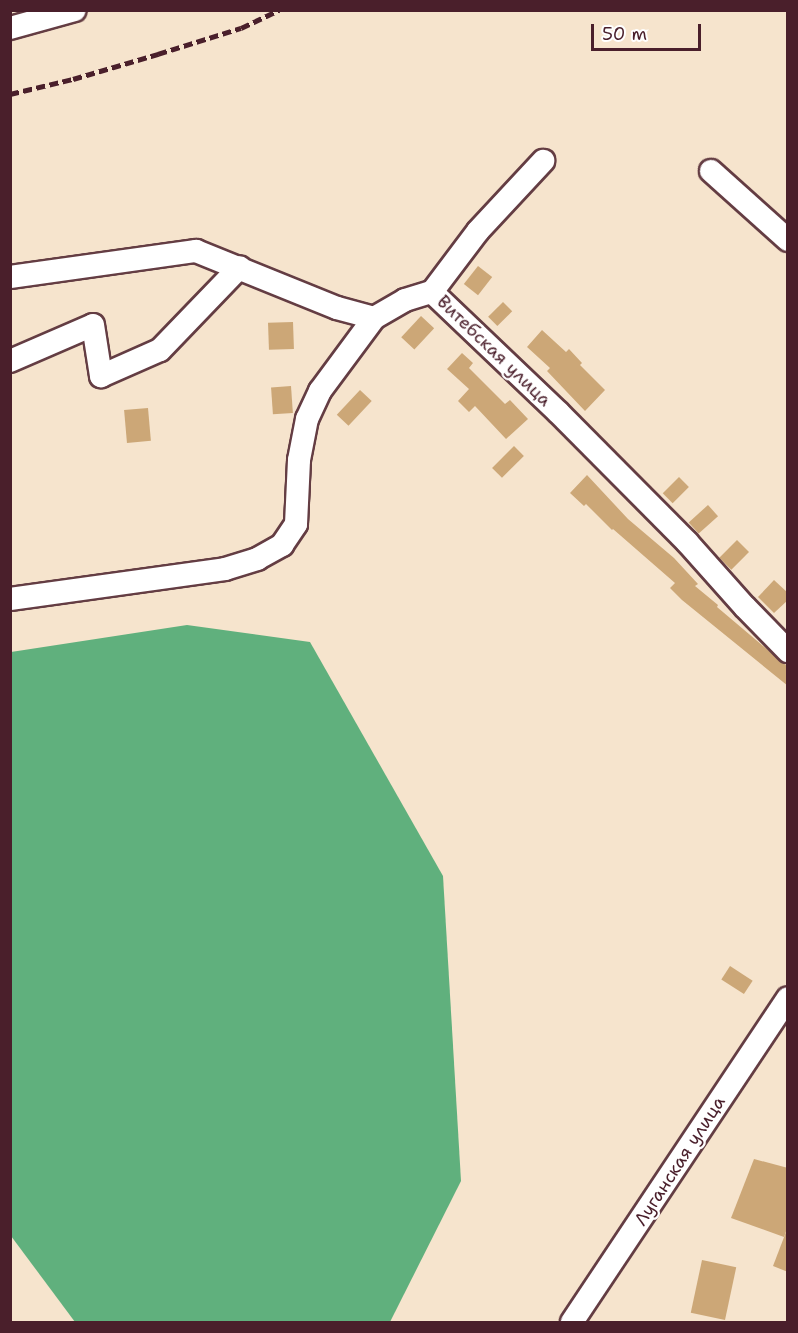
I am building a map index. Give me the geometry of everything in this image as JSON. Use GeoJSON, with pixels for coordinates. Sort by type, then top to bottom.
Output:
{"type":"FeatureCollection","features":[{"type":"Feature","properties":{"kind":"street"},"geometry":{"type":"LineString","coordinates":[[10,28],[75,10]]}},
{"type":"Feature","properties":{"kind":"street"},"geometry":{"type":"LineString","coordinates":[[432,292],[478,231],[543,161]]}},
{"type":"Feature","properties":{"kind":"street"},"geometry":{"type":"LineString","coordinates":[[711,171],[788,240]]}},
{"type":"Feature","properties":{"kind":"street"},"geometry":{"type":"LineString","coordinates":[[10,277],[196,251],[337,308],[374,318],[320,391],[307,418],[299,460],[296,524],[282,545],[257,559],[225,569],[10,599]]}},
{"type":"Feature","properties":{"kind":"street"},"geometry":{"type":"LineString","coordinates":[[10,361],[93,325],[101,376],[160,350],[240,267]]}},
{"type":"Feature","properties":{"kind":"street","name":"Витебская улица"},"geometry":{"type":"LineString","coordinates":[[374,318],[405,300],[432,292],[559,413],[679,534],[788,651]]}},
{"type":"Feature","properties":{"kind":"street","name":"Луганская улица"},"geometry":{"type":"LineString","coordinates":[[572,1323],[788,998]]}},
{"type":"Feature","properties":{"kind":"green space"},"geometry":{"type":"Polygon","coordinates":[[[187,625],[310,642],[443,876],[461,1181],[390,1322],[75,1322],[11,1236],[11,652],[187,625]]]}},
{"type":"Feature","properties":{"kind":"building"},"geometry":{"type":"Polygon","coordinates":[[[478,266],[492,277],[478,295],[464,284],[478,266]]]}},
{"type":"Feature","properties":{"kind":"building"},"geometry":{"type":"Polygon","coordinates":[[[503,302],[512,311],[497,326],[488,317],[503,302]]]}},
{"type":"Feature","properties":{"kind":"building"},"geometry":{"type":"Polygon","coordinates":[[[421,316],[434,328],[414,349],[401,337],[421,316]]]}},
{"type":"Feature","properties":{"kind":"building"},"geometry":{"type":"Polygon","coordinates":[[[293,322],[294,349],[269,350],[268,323],[293,322]]]}},
{"type":"Feature","properties":{"kind":"building"},"geometry":{"type":"Polygon","coordinates":[[[542,330],[566,352],[569,349],[582,363],[580,365],[605,390],[585,411],[547,371],[550,368],[527,347],[542,330]]]}},
{"type":"Feature","properties":{"kind":"building"},"geometry":{"type":"Polygon","coordinates":[[[462,353],[473,363],[469,368],[505,404],[510,400],[528,419],[506,439],[475,406],[469,412],[458,401],[469,389],[447,369],[462,353]]]}},
{"type":"Feature","properties":{"kind":"building"},"geometry":{"type":"Polygon","coordinates":[[[291,386],[293,413],[273,414],[271,387],[291,386]]]}},
{"type":"Feature","properties":{"kind":"building"},"geometry":{"type":"Polygon","coordinates":[[[360,390],[372,401],[349,426],[337,415],[360,390]]]}},
{"type":"Feature","properties":{"kind":"building"},"geometry":{"type":"Polygon","coordinates":[[[148,408],[151,441],[127,443],[124,410],[148,408]]]}},
{"type":"Feature","properties":{"kind":"building"},"geometry":{"type":"Polygon","coordinates":[[[514,446],[524,456],[502,478],[492,468],[514,446]]]}},
{"type":"Feature","properties":{"kind":"building"},"geometry":{"type":"Polygon","coordinates":[[[587,475],[628,519],[674,558],[698,584],[695,586],[788,667],[788,686],[682,600],[670,588],[675,583],[612,530],[586,504],[584,506],[570,493],[587,475]]]}},
{"type":"Feature","properties":{"kind":"building"},"geometry":{"type":"Polygon","coordinates":[[[679,477],[689,487],[673,503],[663,493],[679,477]]]}},
{"type":"Feature","properties":{"kind":"building"},"geometry":{"type":"Polygon","coordinates":[[[708,505],[718,516],[699,534],[689,522],[708,505]]]}},
{"type":"Feature","properties":{"kind":"building"},"geometry":{"type":"Polygon","coordinates":[[[737,540],[749,552],[731,570],[719,558],[737,540]]]}},
{"type":"Feature","properties":{"kind":"building"},"geometry":{"type":"Polygon","coordinates":[[[774,580],[788,593],[788,600],[774,613],[758,597],[774,580]]]}},
{"type":"Feature","properties":{"kind":"building"},"geometry":{"type":"Polygon","coordinates":[[[730,966],[753,981],[744,994],[721,979],[730,966]]]}},
{"type":"Feature","properties":{"kind":"building"},"geometry":{"type":"Polygon","coordinates":[[[754,1159],[788,1168],[788,1226],[784,1237],[731,1218],[754,1159]]]}},
{"type":"Feature","properties":{"kind":"building"},"geometry":{"type":"Polygon","coordinates":[[[786,1232],[788,1232],[788,1272],[773,1266],[786,1232]]]}},
{"type":"Feature","properties":{"kind":"building"},"geometry":{"type":"Polygon","coordinates":[[[702,1260],[736,1267],[725,1320],[691,1313],[702,1260]]]}},
{"type":"Feature","properties":{"kind":"railway"},"geometry":{"type":"LineString","coordinates":[[10,94],[73,79],[158,54],[241,28],[279,10]]}}]}
